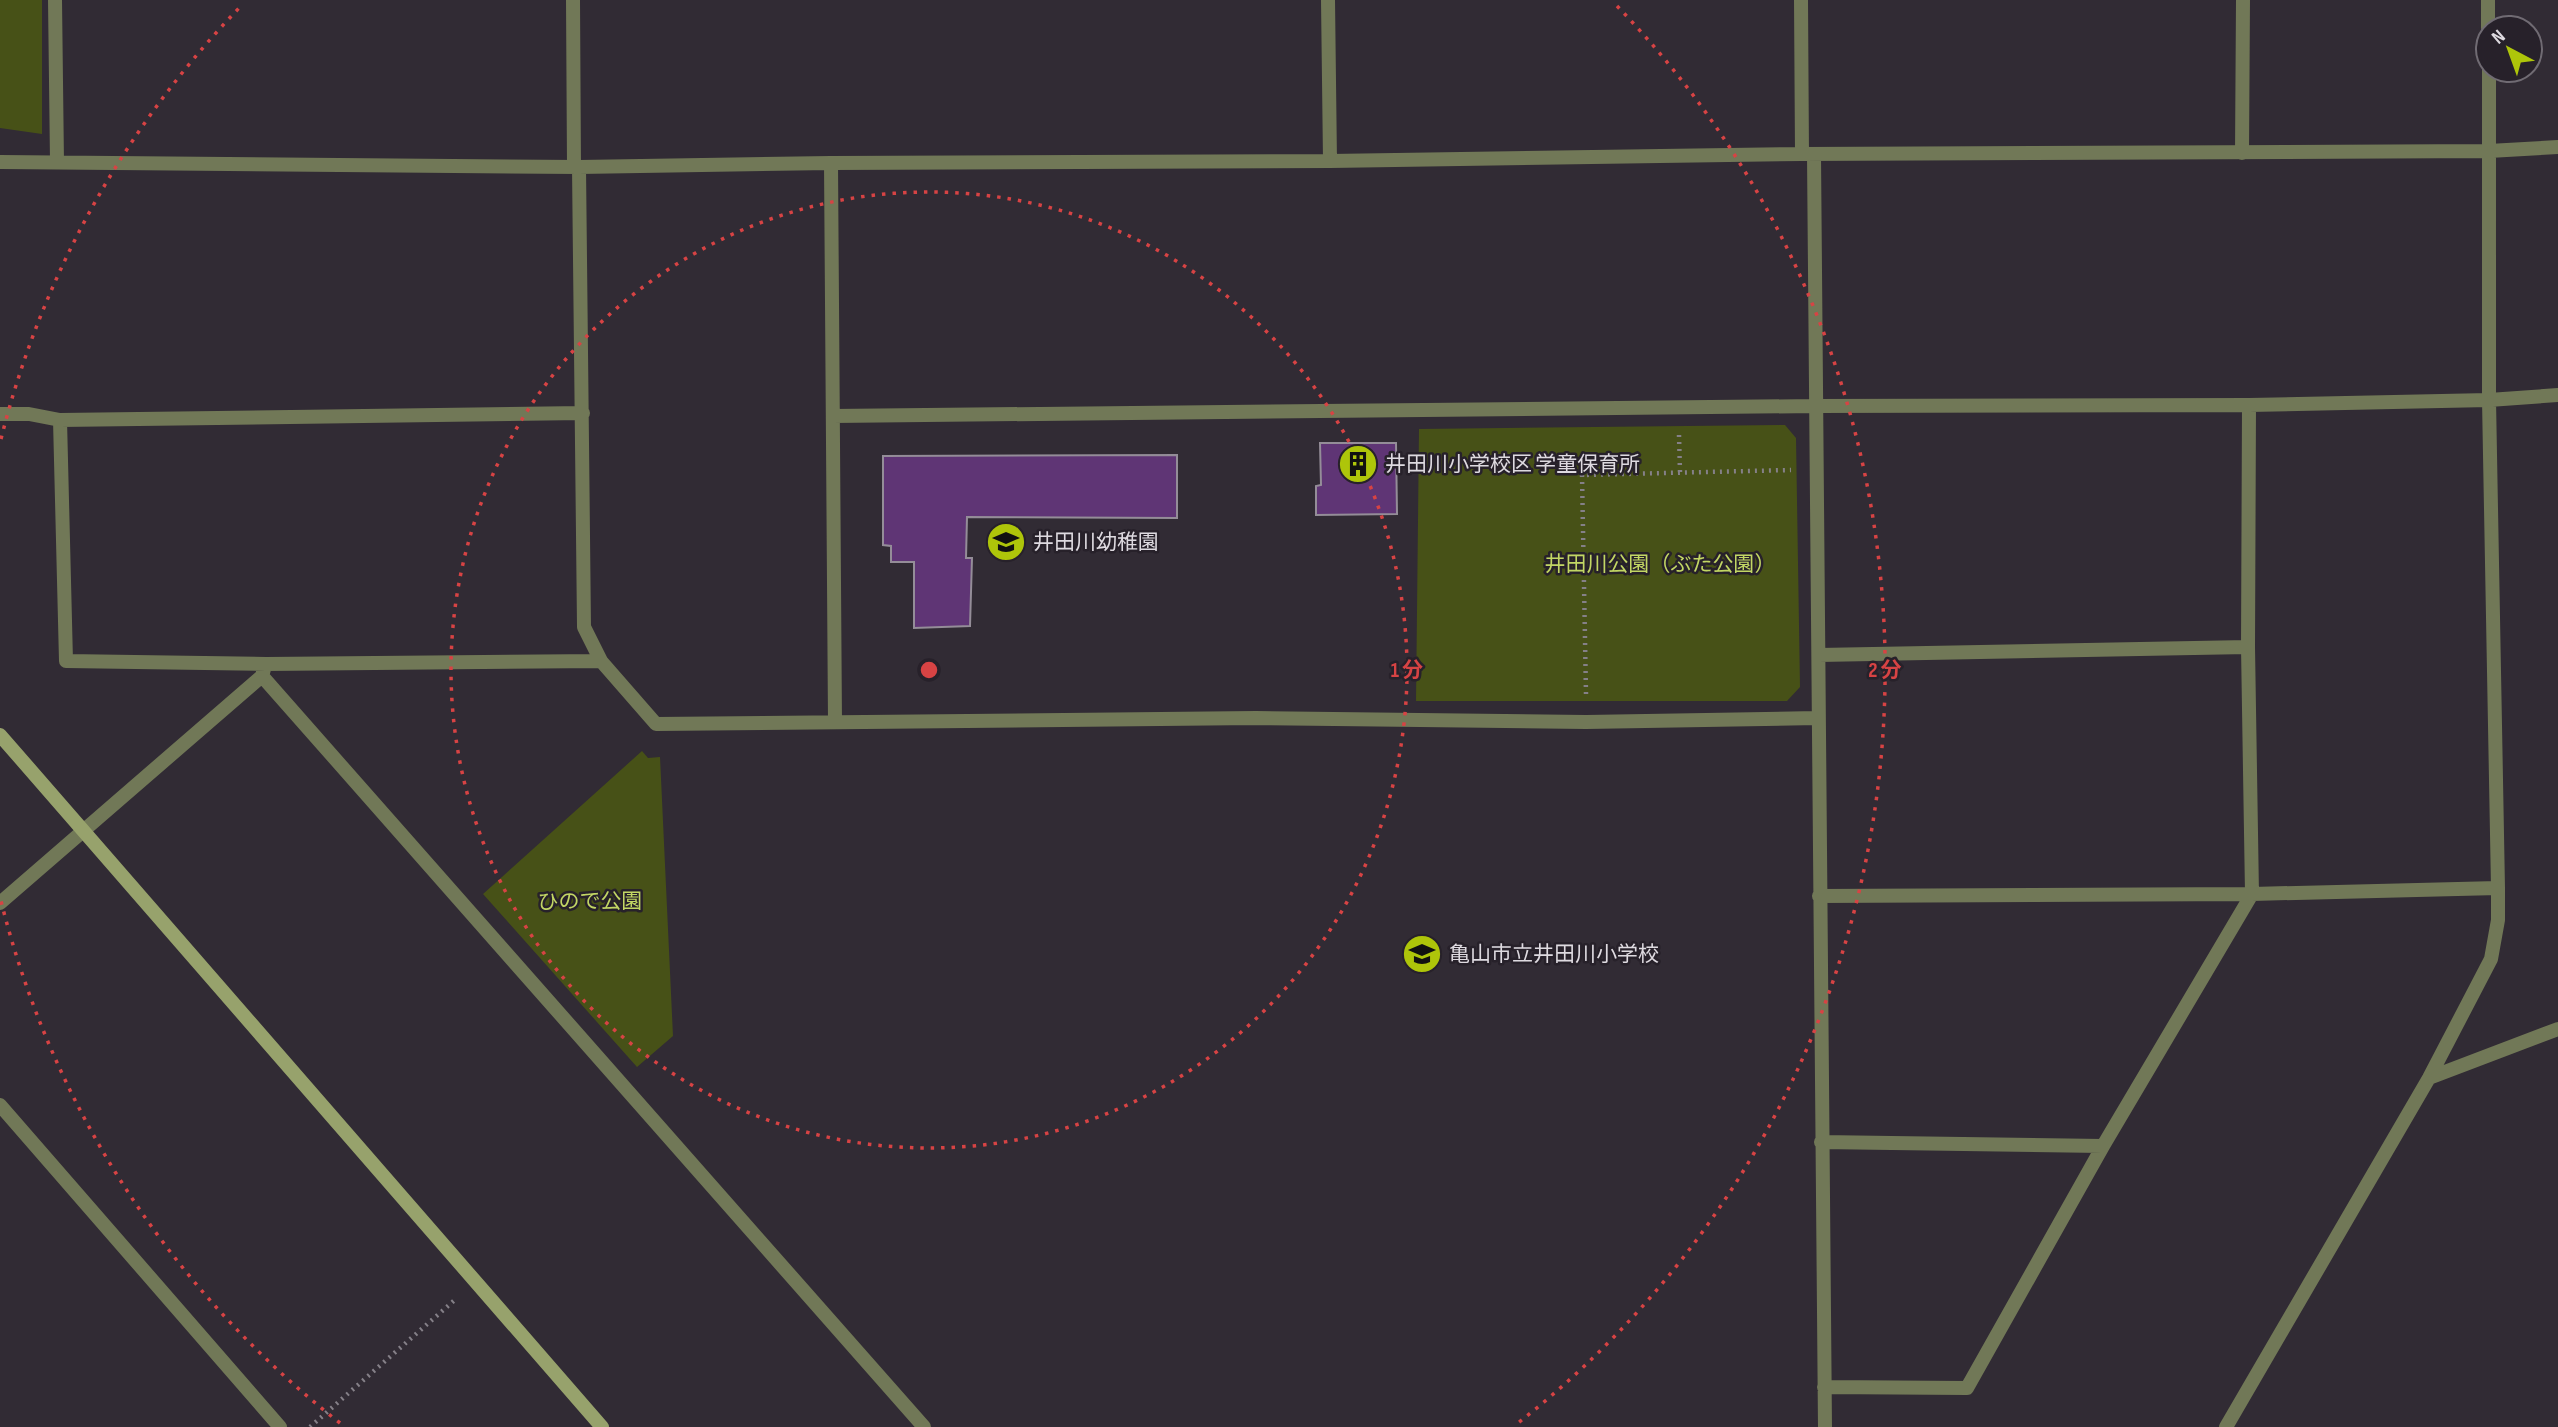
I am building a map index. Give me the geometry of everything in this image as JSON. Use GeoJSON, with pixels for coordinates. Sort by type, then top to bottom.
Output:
{"type":"FeatureCollection","features":[{"type":"Feature","properties":{"kind":"street"},"geometry":{"type":"LineString","coordinates":[[55,0],[57,162]]}},
{"type":"Feature","properties":{"kind":"street"},"geometry":{"type":"LineString","coordinates":[[573,0],[583,414],[584,626],[601,661],[656,724],[1256,718],[1586,722],[1817,718]]}},
{"type":"Feature","properties":{"kind":"street"},"geometry":{"type":"LineString","coordinates":[[1328,0],[1329,161]]}},
{"type":"Feature","properties":{"kind":"street"},"geometry":{"type":"LineString","coordinates":[[1801,0],[1815,405],[1825,1427]]}},
{"type":"Feature","properties":{"kind":"street"},"geometry":{"type":"LineString","coordinates":[[2242,153],[2243,0]]}},
{"type":"Feature","properties":{"kind":"street"},"geometry":{"type":"LineString","coordinates":[[2226,1427],[2429,1078],[2491,959],[2498,920],[2498,888],[2489,400],[2488,84]]}},
{"type":"Feature","properties":{"kind":"street"},"geometry":{"type":"LineString","coordinates":[[0,162],[576,167],[2489,151],[2558,147]]}},
{"type":"Feature","properties":{"kind":"street"},"geometry":{"type":"LineString","coordinates":[[831,163],[835,722]]}},
{"type":"Feature","properties":{"kind":"street"},"geometry":{"type":"LineString","coordinates":[[833,416],[1815,405],[2249,405],[2489,400],[2558,395]]}},
{"type":"Feature","properties":{"kind":"street"},"geometry":{"type":"LineString","coordinates":[[1824,1387],[1967,1388],[2103,1146],[2252,894],[2248,647],[2249,405]]}},
{"type":"Feature","properties":{"kind":"street"},"geometry":{"type":"LineString","coordinates":[[0,414],[29,414],[61,421],[583,414]]}},
{"type":"Feature","properties":{"kind":"street"},"geometry":{"type":"LineString","coordinates":[[61,421],[66,661],[264,670],[601,661]]}},
{"type":"Feature","properties":{"kind":"street"},"geometry":{"type":"LineString","coordinates":[[1819,655],[2248,647]]}},
{"type":"Feature","properties":{"kind":"street"},"geometry":{"type":"LineString","coordinates":[[0,903],[264,670]]}},
{"type":"Feature","properties":{"kind":"street"},"geometry":{"type":"LineString","coordinates":[[264,670],[924,1427]]}},
{"type":"Feature","properties":{"kind":"street"},"geometry":{"type":"LineString","coordinates":[[0,735],[602,1427]]}},
{"type":"Feature","properties":{"kind":"street"},"geometry":{"type":"LineString","coordinates":[[1819,896],[2252,894],[2498,888]]}},
{"type":"Feature","properties":{"kind":"street"},"geometry":{"type":"LineString","coordinates":[[2429,1078],[2558,1029]]}},
{"type":"Feature","properties":{"kind":"street"},"geometry":{"type":"LineString","coordinates":[[0,1105],[280,1427]]}},
{"type":"Feature","properties":{"kind":"street"},"geometry":{"type":"LineString","coordinates":[[1821,1142],[2103,1146]]}},
{"type":"Feature","properties":{"kind":"path"},"geometry":{"type":"LineString","coordinates":[[1678,426],[1680,472]]}},
{"type":"Feature","properties":{"kind":"path"},"geometry":{"type":"LineString","coordinates":[[1586,722],[1582,475],[1796,470]]}},
{"type":"Feature","properties":{"kind":"path"},"geometry":{"type":"LineString","coordinates":[[310,1427],[475,1282]]}},
{"type":"Feature","properties":{"kind":"green space"},"geometry":{"type":"Polygon","coordinates":[[[0,0],[42,0],[42,134],[0,128],[0,0]]]}},
{"type":"Feature","properties":{"kind":"green space","name":"井田川公園（ぶた公園）"},"geometry":{"type":"Polygon","coordinates":[[[1785,425],[1796,438],[1800,687],[1787,701],[1416,701],[1419,429],[1785,425]]]}},
{"type":"Feature","properties":{"kind":"green space","name":"ひので公園"},"geometry":{"type":"Polygon","coordinates":[[[642,751],[648,758],[660,757],[673,1036],[637,1067],[483,894],[642,751]]]}},
{"type":"Feature","properties":{"kind":"building","name":"井田川小学校区 学童保育所"},"geometry":{"type":"Polygon","coordinates":[[[1320,443],[1396,443],[1397,514],[1316,515],[1316,486],[1321,485],[1320,443]]]}},
{"type":"Feature","properties":{"kind":"building","name":"井田川幼稚園"},"geometry":{"type":"Polygon","coordinates":[[[1177,455],[1177,518],[967,517],[966,558],[972,558],[970,626],[914,628],[914,562],[891,562],[891,546],[883,545],[883,456],[1177,455]]]}},
{"type":"Feature","properties":{"kind":"place","name":"井田川小学校区 学童保育所"},"geometry":{"type":"Point","coordinates":[1358,464]}},
{"type":"Feature","properties":{"kind":"place","name":"井田川幼稚園"},"geometry":{"type":"Point","coordinates":[1006,542]}},
{"type":"Feature","properties":{"kind":"place","name":"亀山市立井田川小学校"},"geometry":{"type":"Point","coordinates":[1422,954]}}]}
